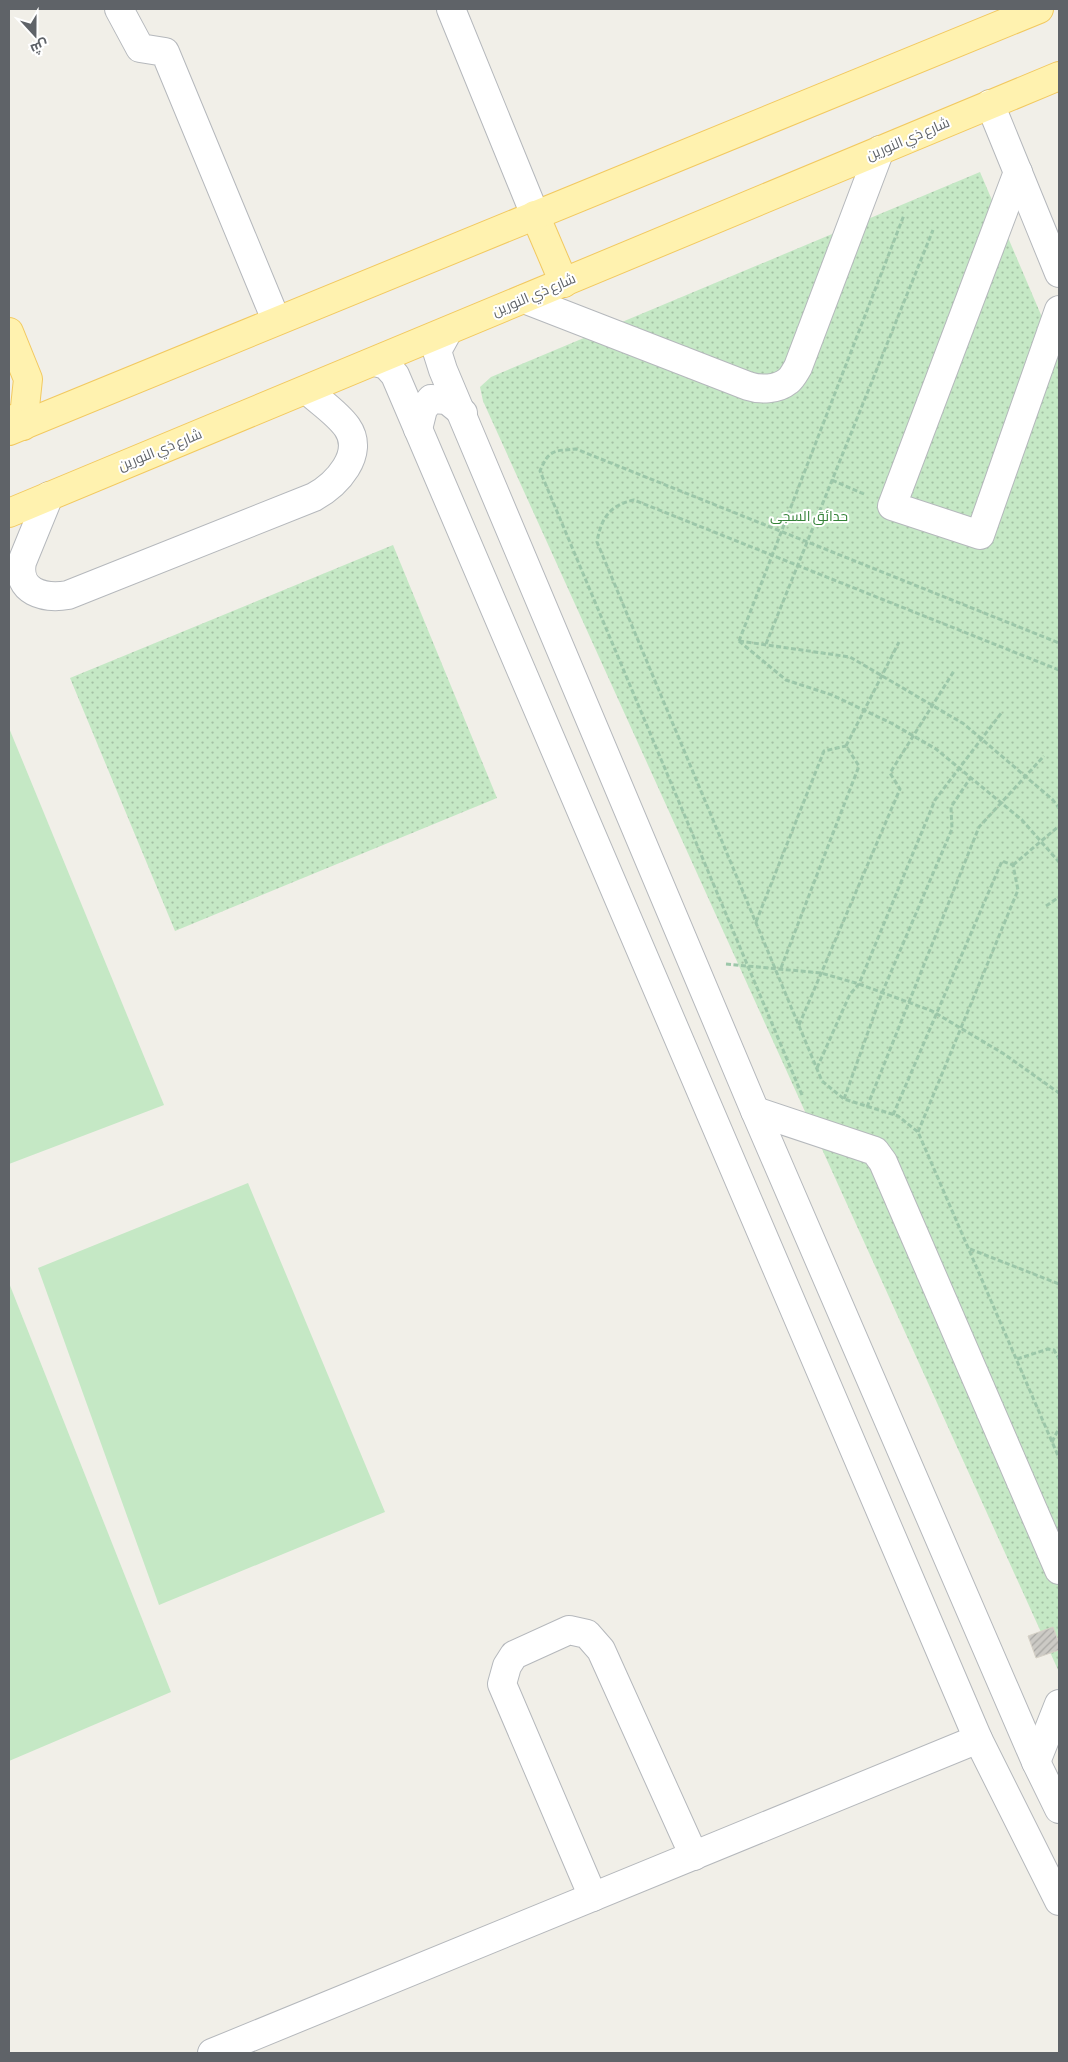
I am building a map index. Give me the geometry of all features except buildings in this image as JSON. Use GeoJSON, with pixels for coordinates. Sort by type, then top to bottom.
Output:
{"type":"FeatureCollection","features":[{"type":"Feature","properties":{"kind":"main road"},"geometry":{"type":"LineString","coordinates":[[13,425],[535,215],[1030,10]]}},
{"type":"Feature","properties":{"kind":"main road","name":"شارع ذي النورين"},"geometry":{"type":"LineString","coordinates":[[9,513],[1059,76]]}},
{"type":"Feature","properties":{"kind":"main road"},"geometry":{"type":"LineString","coordinates":[[535,215],[564,283]]}},
{"type":"Feature","properties":{"kind":"main road"},"geometry":{"type":"LineString","coordinates":[[9,332],[28,379],[13,425]]}},
{"type":"Feature","properties":{"kind":"street"},"geometry":{"type":"LineString","coordinates":[[119,9],[140,48],[165,52],[276,320]]}},
{"type":"Feature","properties":{"kind":"street"},"geometry":{"type":"LineString","coordinates":[[451,9],[535,215]]}},
{"type":"Feature","properties":{"kind":"street"},"geometry":{"type":"LineString","coordinates":[[990,104],[1059,272]]}},
{"type":"Feature","properties":{"kind":"street"},"geometry":{"type":"LineString","coordinates":[[524,300],[759,390],[775,388],[788,381],[798,368],[880,150]]}},
{"type":"Feature","properties":{"kind":"street"},"geometry":{"type":"LineString","coordinates":[[1018,172],[892,506],[980,535],[1059,310]]}},
{"type":"Feature","properties":{"kind":"street"},"geometry":{"type":"LineString","coordinates":[[448,331],[437,351],[756,1112],[1036,1762],[1059,1809]]}},
{"type":"Feature","properties":{"kind":"street"},"geometry":{"type":"LineString","coordinates":[[375,362],[386,365],[396,375],[978,1739],[1059,1901]]}},
{"type":"Feature","properties":{"kind":"street"},"geometry":{"type":"LineString","coordinates":[[49,496],[20,570],[21,579],[26,586],[34,591],[55,597],[68,595],[314,497],[330,487],[343,473],[352,452],[353,440],[349,429],[341,420],[307,390]]}},
{"type":"Feature","properties":{"kind":"street"},"geometry":{"type":"LineString","coordinates":[[418,429],[422,409],[431,399],[446,400],[463,413]]}},
{"type":"Feature","properties":{"kind":"street"},"geometry":{"type":"LineString","coordinates":[[756,1112],[875,1151],[883,1162],[1059,1570]]}},
{"type":"Feature","properties":{"kind":"street"},"geometry":{"type":"LineString","coordinates":[[593,1897],[502,1684],[507,1666],[514,1655],[569,1630],[587,1634],[601,1650],[694,1856]]}},
{"type":"Feature","properties":{"kind":"street"},"geometry":{"type":"LineString","coordinates":[[1036,1762],[1059,1704]]}},
{"type":"Feature","properties":{"kind":"street"},"geometry":{"type":"LineString","coordinates":[[212,2053],[978,1739]]}},
{"type":"Feature","properties":{"kind":"path"},"geometry":{"type":"LineString","coordinates":[[739,641],[904,215]]}},
{"type":"Feature","properties":{"kind":"path"},"geometry":{"type":"LineString","coordinates":[[766,644],[933,230]]}},
{"type":"Feature","properties":{"kind":"path"},"geometry":{"type":"LineString","coordinates":[[807,1099],[801,1094],[796,1084],[540,471],[549,454],[556,451],[576,449],[1059,643]]}},
{"type":"Feature","properties":{"kind":"path"},"geometry":{"type":"LineString","coordinates":[[832,480],[892,506]]}},
{"type":"Feature","properties":{"kind":"path"},"geometry":{"type":"LineString","coordinates":[[1059,670],[634,500],[623,502],[606,516],[600,526],[597,542],[822,1081],[844,1099],[894,1115],[918,1132],[1059,1458]]}},
{"type":"Feature","properties":{"kind":"path"},"geometry":{"type":"LineString","coordinates":[[739,641],[850,657],[964,724],[1059,808]]}},
{"type":"Feature","properties":{"kind":"path"},"geometry":{"type":"LineString","coordinates":[[739,641],[786,680],[832,695],[864,710],[936,750],[1022,820],[1059,862]]}},
{"type":"Feature","properties":{"kind":"path"},"geometry":{"type":"LineString","coordinates":[[846,746],[899,642]]}},
{"type":"Feature","properties":{"kind":"path"},"geometry":{"type":"LineString","coordinates":[[799,1025],[900,789],[890,773],[954,671]]}},
{"type":"Feature","properties":{"kind":"path"},"geometry":{"type":"LineString","coordinates":[[817,1068],[850,994],[859,984],[935,800],[1002,712]]}},
{"type":"Feature","properties":{"kind":"path"},"geometry":{"type":"LineString","coordinates":[[756,923],[824,751],[846,746]]}},
{"type":"Feature","properties":{"kind":"path"},"geometry":{"type":"LineString","coordinates":[[781,968],[859,766],[846,746]]}},
{"type":"Feature","properties":{"kind":"path"},"geometry":{"type":"LineString","coordinates":[[867,1107],[979,827],[1044,756]]}},
{"type":"Feature","properties":{"kind":"path"},"geometry":{"type":"LineString","coordinates":[[844,1099],[882,992],[952,829],[951,807],[971,777]]}},
{"type":"Feature","properties":{"kind":"path"},"geometry":{"type":"LineString","coordinates":[[1013,865],[1059,826]]}},
{"type":"Feature","properties":{"kind":"path"},"geometry":{"type":"LineString","coordinates":[[894,1115],[1002,861],[1013,865]]}},
{"type":"Feature","properties":{"kind":"path"},"geometry":{"type":"LineString","coordinates":[[918,1132],[1018,890],[1013,865]]}},
{"type":"Feature","properties":{"kind":"path"},"geometry":{"type":"LineString","coordinates":[[1046,906],[1059,897]]}},
{"type":"Feature","properties":{"kind":"path"},"geometry":{"type":"LineString","coordinates":[[693,962],[781,968],[821,974],[882,992],[936,1013],[1004,1054],[1059,1093]]}},
{"type":"Feature","properties":{"kind":"path"},"geometry":{"type":"LineString","coordinates":[[969,1249],[1059,1284]]}},
{"type":"Feature","properties":{"kind":"path"},"geometry":{"type":"LineString","coordinates":[[1016,1359],[1048,1349],[1054,1350],[1059,1359]]}},
{"type":"Feature","properties":{"kind":"path"},"geometry":{"type":"LineString","coordinates":[[1052,1442],[1059,1428]]}},
{"type":"Feature","properties":{"kind":"green space","name":"حدائق السجى"},"geometry":{"type":"Polygon","coordinates":[[[980,172],[1059,357],[1059,1672],[483,401],[480,387],[491,377],[980,172]]]}},
{"type":"Feature","properties":{"kind":"green space"},"geometry":{"type":"Polygon","coordinates":[[[393,545],[497,798],[175,931],[70,678],[393,545]]]}},
{"type":"Feature","properties":{"kind":"green space"},"geometry":{"type":"Polygon","coordinates":[[[9,728],[164,1105],[9,1164],[9,728]]]}},
{"type":"Feature","properties":{"kind":"green space"},"geometry":{"type":"Polygon","coordinates":[[[248,1183],[385,1512],[159,1605],[38,1268],[248,1183]]]}},
{"type":"Feature","properties":{"kind":"green space"},"geometry":{"type":"Polygon","coordinates":[[[9,1283],[171,1692],[9,1761],[9,1283]]]}}]}
